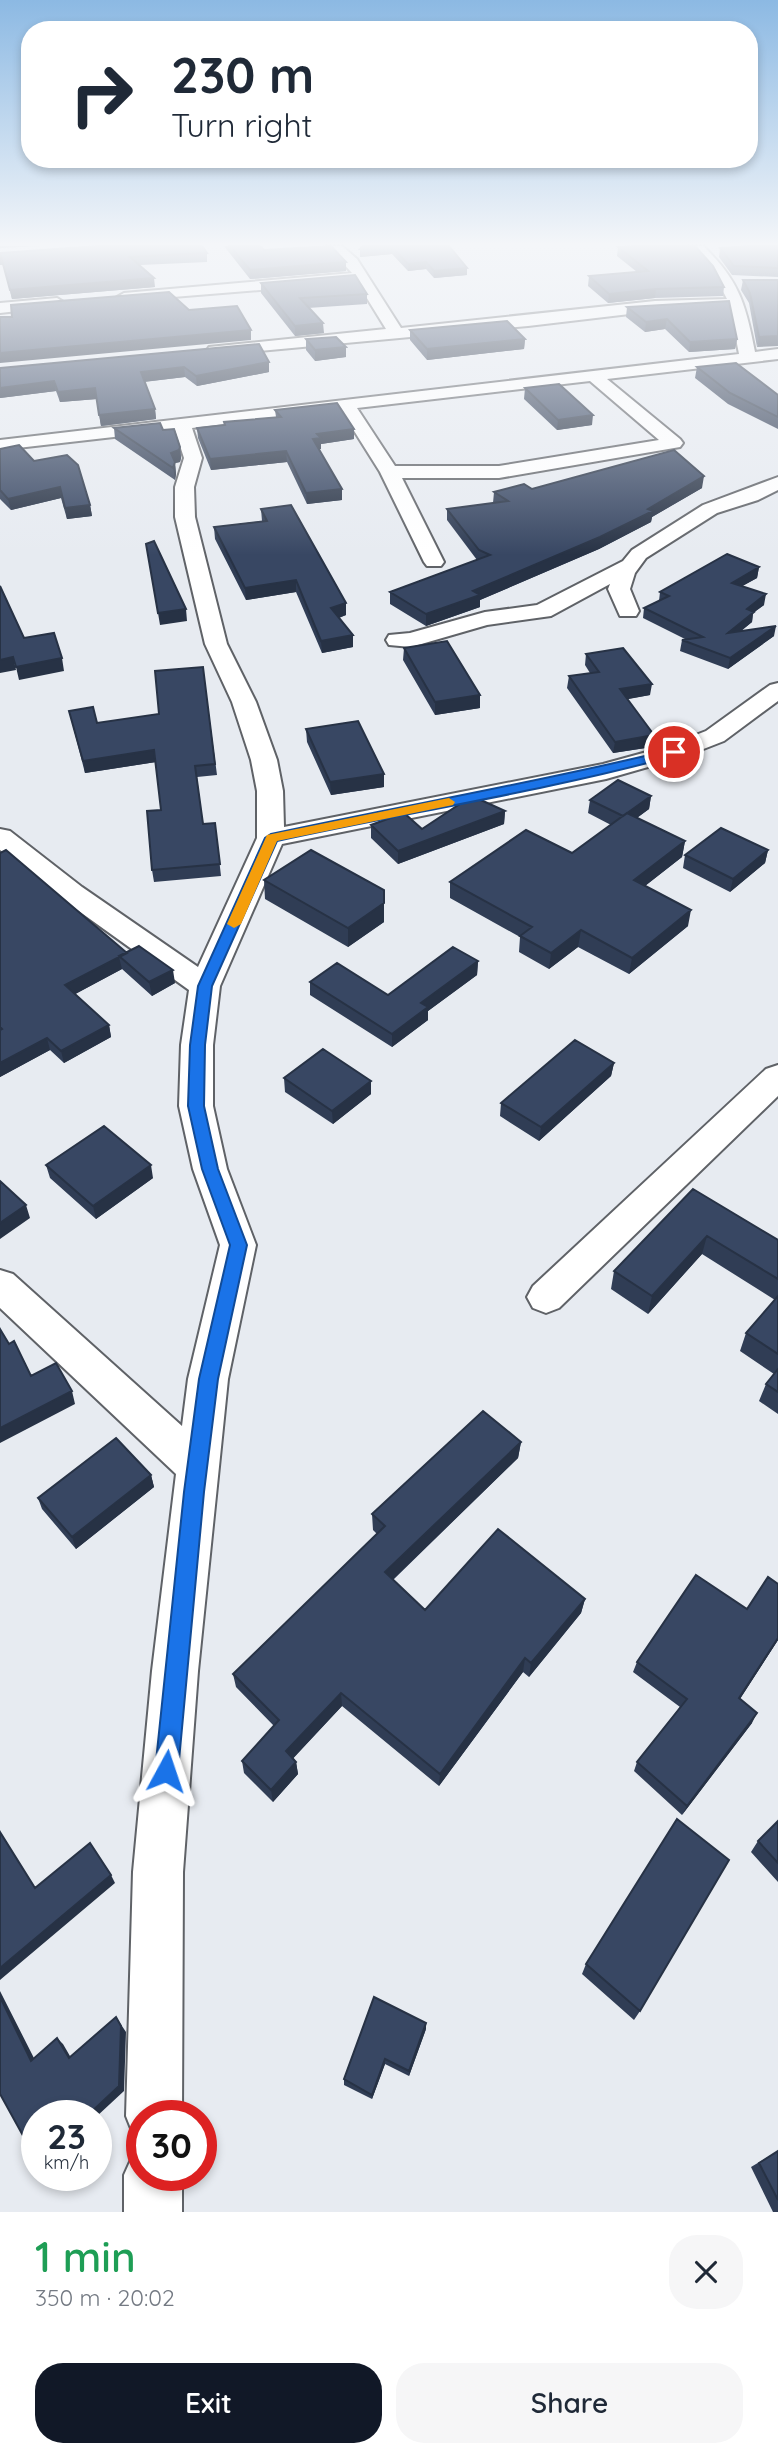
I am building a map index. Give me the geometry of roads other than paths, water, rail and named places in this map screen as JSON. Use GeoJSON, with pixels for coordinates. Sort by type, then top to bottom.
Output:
{"type":"FeatureCollection","features":[{"type":"Feature","properties":{"kind":"street"},"geometry":{"type":"LineString","coordinates":[[203,351],[222,349]]}},
{"type":"Feature","properties":{"kind":"street"},"geometry":{"type":"LineString","coordinates":[[747,349],[748,356]]}},
{"type":"Feature","properties":{"kind":"street"},"geometry":{"type":"LineString","coordinates":[[0,445],[748,356],[775,356]]}},
{"type":"Feature","properties":{"kind":"street"},"geometry":{"type":"LineString","coordinates":[[389,472],[499,472],[674,443],[593,375]]}},
{"type":"Feature","properties":{"kind":"street"},"geometry":{"type":"LineString","coordinates":[[345,403],[389,472],[411,512],[433,562]]}},
{"type":"Feature","properties":{"kind":"street"},"geometry":{"type":"LineString","coordinates":[[154,2100],[158,1872],[197,1466],[208,1379],[238,1245],[210,1169],[196,1106],[197,1045],[205,986],[271,838],[270,792],[264,760],[244,702],[216,644],[181,497],[184,479],[193,458],[181,422]]}},
{"type":"Feature","properties":{"kind":"street"},"geometry":{"type":"LineString","coordinates":[[628,611],[619,589],[639,554],[710,509],[751,496],[778,483]]}},
{"type":"Feature","properties":{"kind":"street"},"geometry":{"type":"LineString","coordinates":[[397,640],[411,640],[485,619],[543,611],[631,565]]}},
{"type":"Feature","properties":{"kind":"street"},"geometry":{"type":"LineString","coordinates":[[271,838],[606,771],[674,752],[715,736],[778,690]]}},
{"type":"Feature","properties":{"kind":"street"},"geometry":{"type":"LineString","coordinates":[[0,837],[72,893],[205,986]]}},
{"type":"Feature","properties":{"kind":"street"},"geometry":{"type":"LineString","coordinates":[[546,1297],[778,1077]]}},
{"type":"Feature","properties":{"kind":"street"},"geometry":{"type":"LineString","coordinates":[[0,1284],[197,1466]]}},
{"type":"Feature","properties":{"kind":"street"},"geometry":{"type":"LineString","coordinates":[[153,2191],[153,2212]]}}]}
